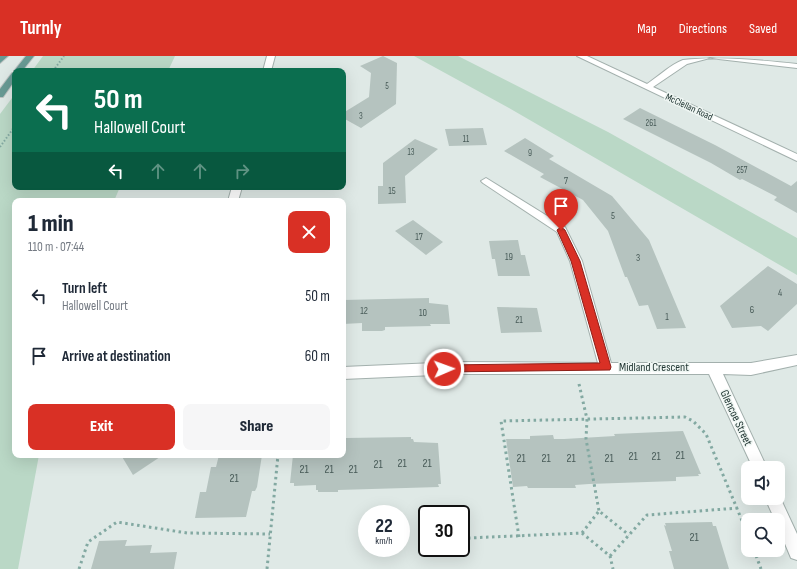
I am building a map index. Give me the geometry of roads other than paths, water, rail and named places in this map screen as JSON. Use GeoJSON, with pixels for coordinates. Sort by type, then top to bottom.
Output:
{"type":"FeatureCollection","features":[{"type":"Feature","properties":{"kind":"main road"},"geometry":{"type":"LineString","coordinates":[[0,61],[4,56]]}},
{"type":"Feature","properties":{"kind":"main road"},"geometry":{"type":"LineString","coordinates":[[20,68],[30,56]]}},
{"type":"Feature","properties":{"kind":"main road"},"geometry":{"type":"LineString","coordinates":[[0,94],[12,79]]}},
{"type":"Feature","properties":{"kind":"street"},"geometry":{"type":"LineString","coordinates":[[268,68],[271,56]]}},
{"type":"Feature","properties":{"kind":"street","name":"McClellan Road"},"geometry":{"type":"LineString","coordinates":[[581,56],[797,158]]}},
{"type":"Feature","properties":{"kind":"street"},"geometry":{"type":"LineString","coordinates":[[648,87],[684,62],[710,56],[797,66]]}},
{"type":"Feature","properties":{"kind":"street"},"geometry":{"type":"LineString","coordinates":[[486,181],[561,230],[576,261],[606,367]]}},
{"type":"Feature","properties":{"kind":"street","name":"Midland Crescent"},"geometry":{"type":"LineString","coordinates":[[346,373],[458,368],[606,367],[751,369],[797,360]]}},
{"type":"Feature","properties":{"kind":"street","name":"Glencoe Street"},"geometry":{"type":"LineString","coordinates":[[713,368],[757,461]]}},
{"type":"Feature","properties":{"kind":"street"},"geometry":{"type":"LineString","coordinates":[[776,505],[797,552]]}}]}
